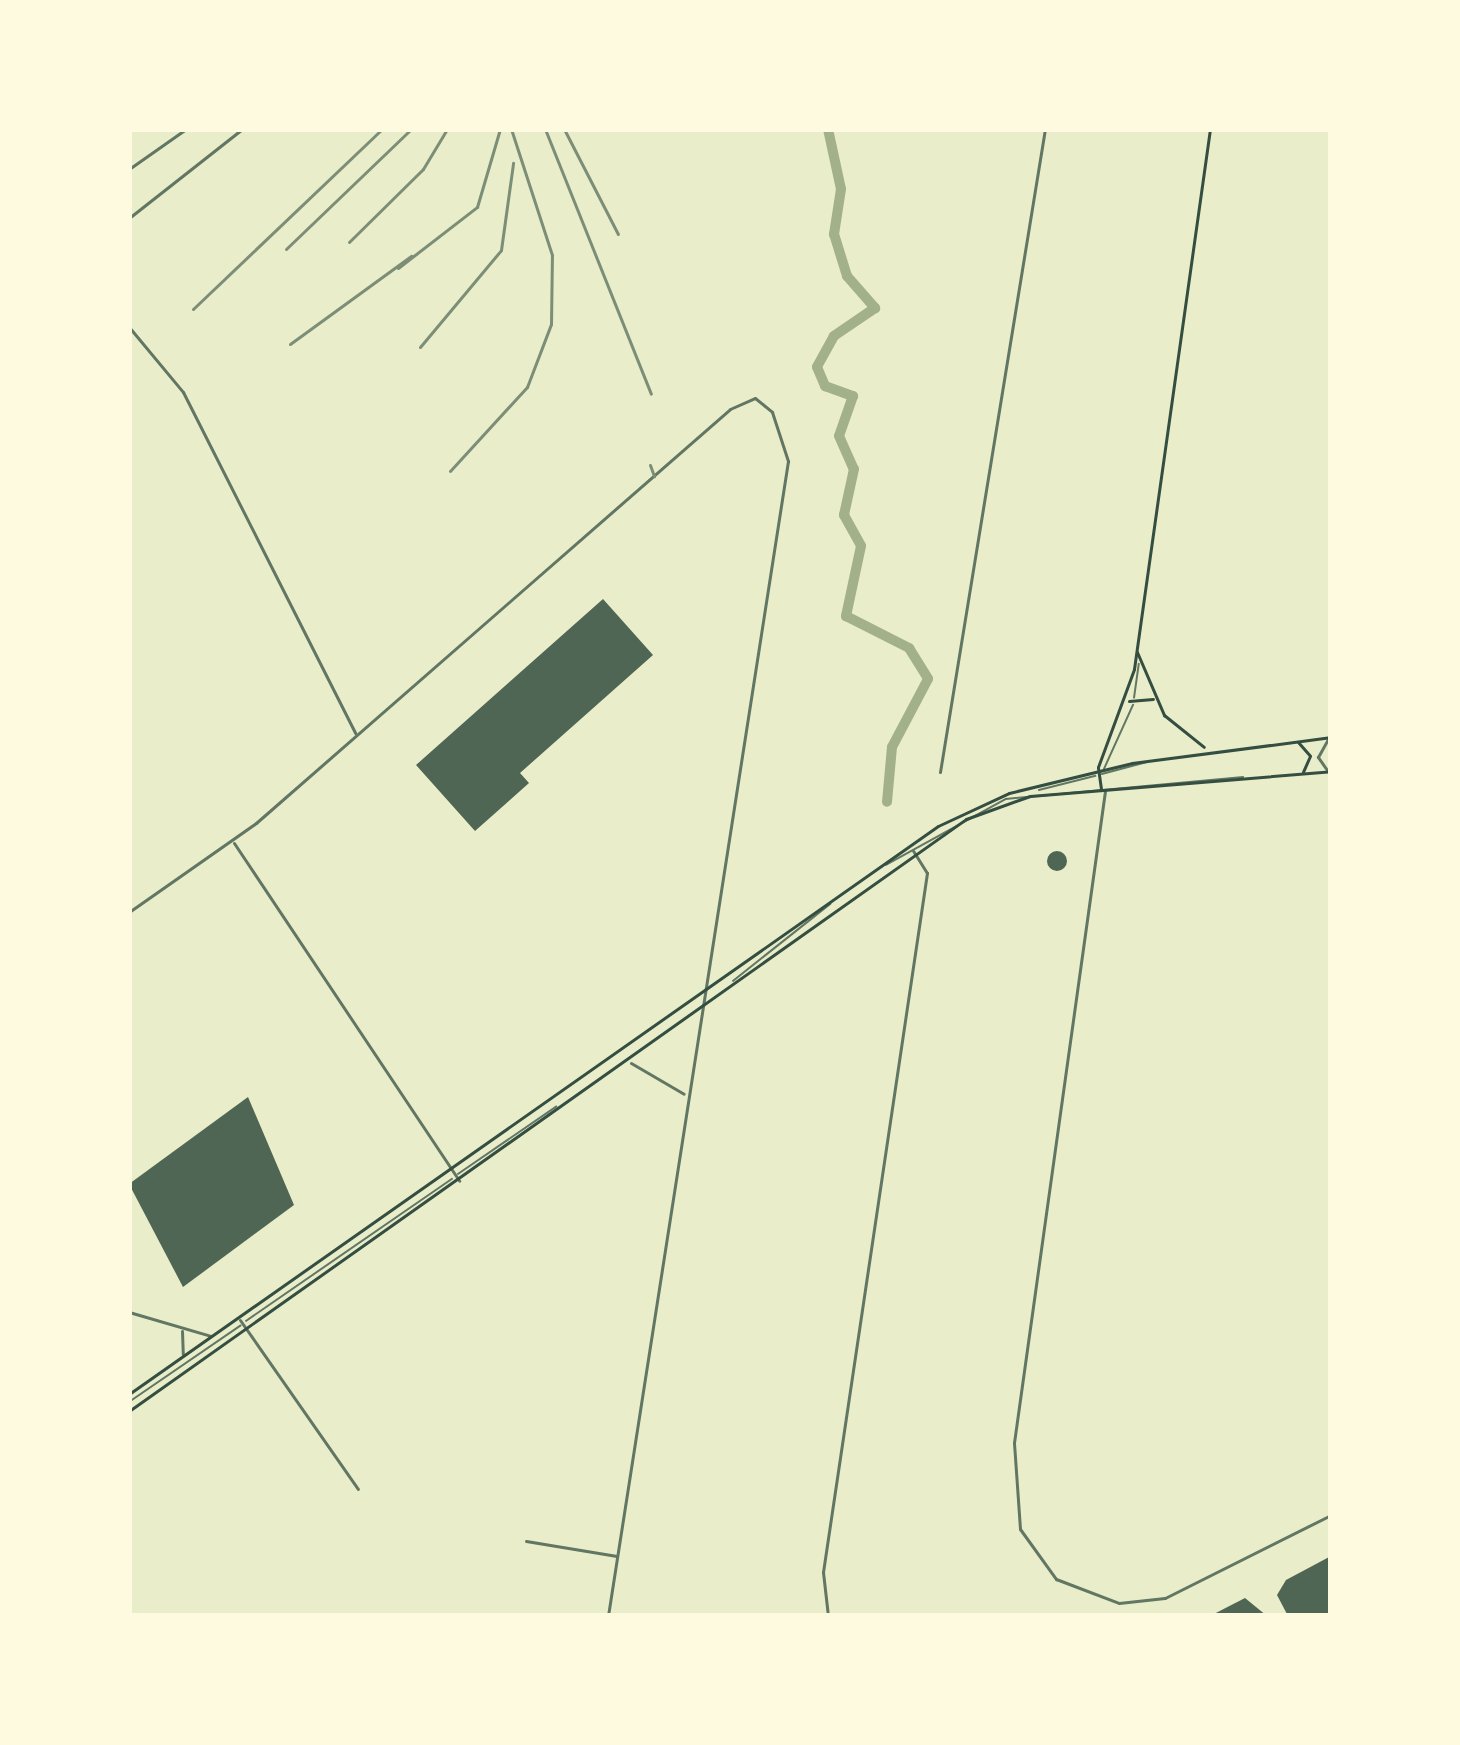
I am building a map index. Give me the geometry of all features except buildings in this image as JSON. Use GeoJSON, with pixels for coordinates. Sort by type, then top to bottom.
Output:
{"type":"FeatureCollection","features":[{"type":"Feature","properties":{"kind":"main road"},"geometry":{"type":"LineString","coordinates":[[1103,788],[1101,772],[1127,702],[1137,650],[1210,129]]}},
{"type":"Feature","properties":{"kind":"main road"},"geometry":{"type":"LineString","coordinates":[[1137,650],[1154,700],[1205,748]]}},
{"type":"Feature","properties":{"kind":"main road"},"geometry":{"type":"LineString","coordinates":[[1127,702],[1154,700]]}},
{"type":"Feature","properties":{"kind":"main road"},"geometry":{"type":"LineString","coordinates":[[129,1411],[242,1323],[456,1175],[484,1149],[629,1054],[892,855],[1035,788],[1205,748],[1330,737]]}},
{"type":"Feature","properties":{"kind":"main road"},"geometry":{"type":"LineString","coordinates":[[1295,740],[1310,756],[1301,774]]}},
{"type":"Feature","properties":{"kind":"main road"},"geometry":{"type":"LineString","coordinates":[[129,1394],[212,1336],[242,1323],[456,1175],[493,1158],[700,1014],[913,851],[985,810],[1044,795],[1103,788],[1331,771]]}},
{"type":"Feature","properties":{"kind":"main road"},"geometry":{"type":"LineString","coordinates":[[629,1054],[631,1063]]}},
{"type":"Feature","properties":{"kind":"main road"},"geometry":{"type":"LineString","coordinates":[[484,1149],[483,1158],[493,1158]]}},
{"type":"Feature","properties":{"kind":"street"},"geometry":{"type":"LineString","coordinates":[[129,169],[186,129]]}},
{"type":"Feature","properties":{"kind":"street"},"geometry":{"type":"LineString","coordinates":[[129,218],[242,129]]}},
{"type":"Feature","properties":{"kind":"street"},"geometry":{"type":"LineString","coordinates":[[940,772],[1045,129]]}},
{"type":"Feature","properties":{"kind":"street"},"geometry":{"type":"LineString","coordinates":[[129,327],[183,392],[356,734]]}},
{"type":"Feature","properties":{"kind":"street"},"geometry":{"type":"LineString","coordinates":[[129,912],[232,841],[755,398],[789,452],[608,1616]]}},
{"type":"Feature","properties":{"kind":"street"},"geometry":{"type":"LineString","coordinates":[[1330,737],[1318,757],[1331,771]]}},
{"type":"Feature","properties":{"kind":"street"},"geometry":{"type":"LineString","coordinates":[[1103,788],[1014,1443],[1018,1523],[1056,1579],[1119,1603],[1165,1598],[1331,1516]]}},
{"type":"Feature","properties":{"kind":"street"},"geometry":{"type":"LineString","coordinates":[[232,841],[456,1175]]}},
{"type":"Feature","properties":{"kind":"street"},"geometry":{"type":"LineString","coordinates":[[828,1616],[823,1572],[927,873],[913,851]]}},
{"type":"Feature","properties":{"kind":"street"},"geometry":{"type":"LineString","coordinates":[[631,1063],[653,1066],[687,1096]]}},
{"type":"Feature","properties":{"kind":"street"},"geometry":{"type":"LineString","coordinates":[[129,1312],[212,1336]]}},
{"type":"Feature","properties":{"kind":"street"},"geometry":{"type":"LineString","coordinates":[[242,1323],[358,1489]]}},
{"type":"Feature","properties":{"kind":"street"},"geometry":{"type":"LineString","coordinates":[[174,1362],[187,1351],[181,1330]]}},
{"type":"Feature","properties":{"kind":"street"},"geometry":{"type":"LineString","coordinates":[[526,1540],[617,1556]]}},
{"type":"Feature","properties":{"kind":"lane"},"geometry":{"type":"LineString","coordinates":[[1101,772],[1135,698],[1139,660]]}},
{"type":"Feature","properties":{"kind":"lane"},"geometry":{"type":"LineString","coordinates":[[1101,772],[1295,740]]}},
{"type":"Feature","properties":{"kind":"lane"},"geometry":{"type":"LineString","coordinates":[[456,1175],[701,1006],[895,858],[964,816],[1035,788],[1103,788]]}},
{"type":"Feature","properties":{"kind":"lane"},"geometry":{"type":"LineString","coordinates":[[129,1402],[242,1323]]}},
{"type":"Feature","properties":{"kind":"waterway"},"geometry":{"type":"LineString","coordinates":[[828,129],[841,189],[834,234],[847,276],[875,308],[834,336],[817,367],[825,386],[853,396],[839,436],[854,469],[844,515],[861,546],[846,616],[909,648],[928,679],[892,747],[887,802]]}},
{"type":"Feature","properties":{"kind":"railway"},"geometry":{"type":"LineString","coordinates":[[193,309],[382,129]]}},
{"type":"Feature","properties":{"kind":"railway"},"geometry":{"type":"LineString","coordinates":[[286,249],[411,129]]}},
{"type":"Feature","properties":{"kind":"railway"},"geometry":{"type":"LineString","coordinates":[[349,242],[423,169],[447,129]]}},
{"type":"Feature","properties":{"kind":"railway"},"geometry":{"type":"LineString","coordinates":[[398,268],[477,207],[500,129]]}},
{"type":"Feature","properties":{"kind":"railway"},"geometry":{"type":"LineString","coordinates":[[450,471],[527,387],[551,324],[552,255],[511,129]]}},
{"type":"Feature","properties":{"kind":"railway"},"geometry":{"type":"LineString","coordinates":[[545,129],[651,394]]}},
{"type":"Feature","properties":{"kind":"railway"},"geometry":{"type":"LineString","coordinates":[[564,129],[618,234]]}},
{"type":"Feature","properties":{"kind":"railway"},"geometry":{"type":"LineString","coordinates":[[420,347],[501,250],[513,163]]}},
{"type":"Feature","properties":{"kind":"railway"},"geometry":{"type":"LineString","coordinates":[[290,344],[411,256]]}},
{"type":"Feature","properties":{"kind":"railway"},"geometry":{"type":"LineString","coordinates":[[650,465],[654,476]]}}]}
